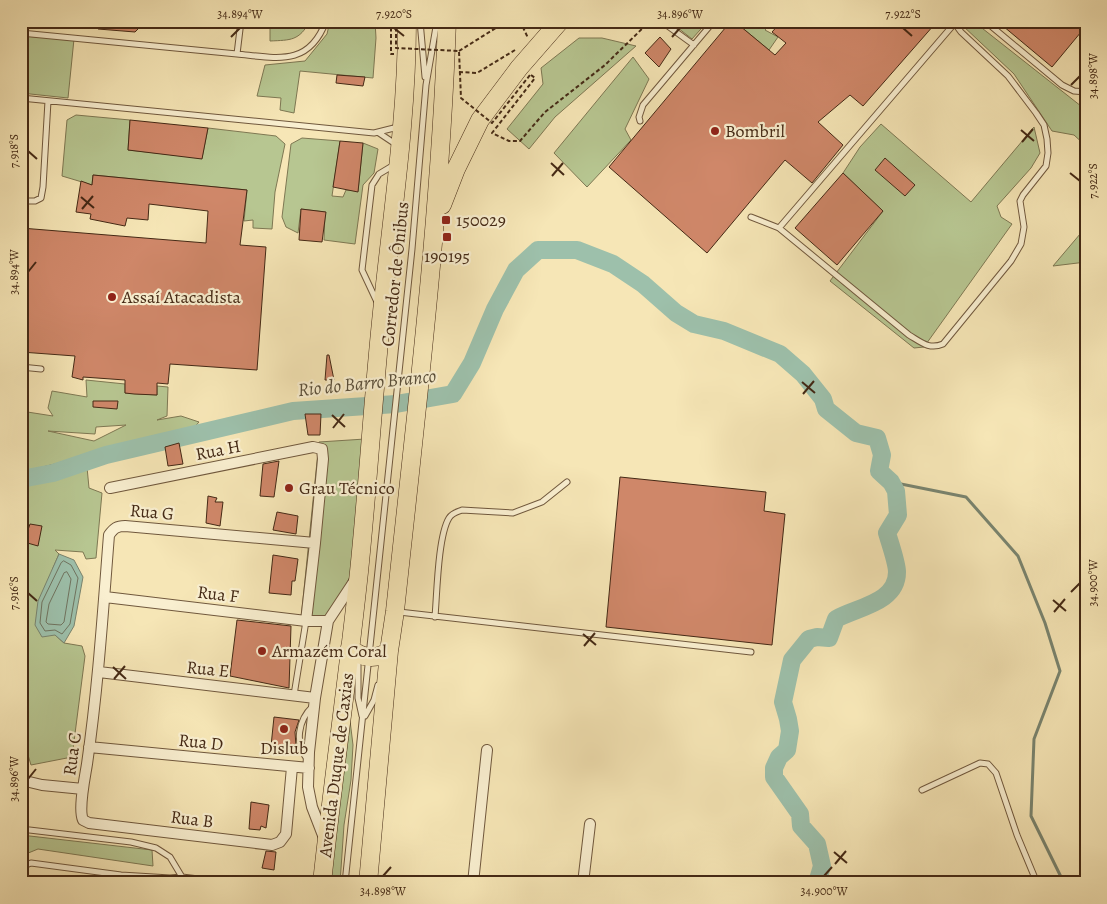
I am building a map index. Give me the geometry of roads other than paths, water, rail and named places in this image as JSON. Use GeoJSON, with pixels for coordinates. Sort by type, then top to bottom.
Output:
{"type":"FeatureCollection","features":[{"type":"Feature","properties":{"kind":"highway","name":"Avenida Duque de Caxias"},"geometry":{"type":"LineString","coordinates":[[322,883],[326,844],[359,647],[359,575],[382,311],[402,126],[407,54],[407,21]]}},
{"type":"Feature","properties":{"kind":"highway"},"geometry":{"type":"LineString","coordinates":[[368,883],[389,651],[395,611],[436,222],[447,21]]}},
{"type":"Feature","properties":{"kind":"highway"},"geometry":{"type":"LineString","coordinates":[[436,222],[456,169],[480,120],[519,68],[565,22]]}},
{"type":"Feature","properties":{"kind":"highway"},"geometry":{"type":"LineString","coordinates":[[359,647],[378,657],[389,651]]}},
{"type":"Feature","properties":{"kind":"street","name":"Rua H"},"geometry":{"type":"LineString","coordinates":[[110,488],[312,447],[322,449],[323,459],[316,544]]}},
{"type":"Feature","properties":{"kind":"street","name":"Rua G"},"geometry":{"type":"LineString","coordinates":[[98,685],[109,535],[114,529],[120,526],[316,544]]}},
{"type":"Feature","properties":{"kind":"street"},"geometry":{"type":"LineString","coordinates":[[306,621],[316,544]]}},
{"type":"Feature","properties":{"kind":"street"},"geometry":{"type":"LineString","coordinates":[[326,844],[312,807],[308,787],[314,702],[328,621],[359,575]]}},
{"type":"Feature","properties":{"kind":"street","name":"Rua F"},"geometry":{"type":"LineString","coordinates":[[105,597],[306,621],[328,621]]}},
{"type":"Feature","properties":{"kind":"street","name":"Rua E"},"geometry":{"type":"LineString","coordinates":[[99,672],[294,694],[314,702]]}},
{"type":"Feature","properties":{"kind":"street","name":"Rua C"},"geometry":{"type":"LineString","coordinates":[[89,823],[83,820],[81,816],[98,685]]}},
{"type":"Feature","properties":{"kind":"street","name":"Rua D"},"geometry":{"type":"LineString","coordinates":[[89,747],[292,767],[309,764]]}},
{"type":"Feature","properties":{"kind":"street"},"geometry":{"type":"LineString","coordinates":[[473,883],[487,750]]}},
{"type":"Feature","properties":{"kind":"street","name":"Rua B"},"geometry":{"type":"LineString","coordinates":[[89,823],[272,845],[280,842],[286,834],[292,767]]}},
{"type":"Feature","properties":{"kind":"street"},"geometry":{"type":"LineString","coordinates":[[21,780],[50,786],[83,789]]}},
{"type":"Feature","properties":{"kind":"street"},"geometry":{"type":"LineString","coordinates":[[583,883],[590,824]]}},
{"type":"Feature","properties":{"kind":"lane"},"geometry":{"type":"LineString","coordinates":[[238,54],[242,21]]}},
{"type":"Feature","properties":{"kind":"lane"},"geometry":{"type":"LineString","coordinates":[[21,33],[273,58],[291,57],[302,52],[322,32],[326,21]]}},
{"type":"Feature","properties":{"kind":"lane","name":"Corredor de Ônibus"},"geometry":{"type":"LineString","coordinates":[[420,21],[426,85]]}},
{"type":"Feature","properties":{"kind":"lane","name":"Corredor de Ônibus"},"geometry":{"type":"LineString","coordinates":[[345,883],[363,719],[359,647],[412,249],[426,85],[437,21]]}},
{"type":"Feature","properties":{"kind":"lane"},"geometry":{"type":"LineString","coordinates":[[657,21],[665,23],[694,45]]}},
{"type":"Feature","properties":{"kind":"lane"},"geometry":{"type":"LineString","coordinates":[[640,121],[639,117],[643,106],[714,21]]}},
{"type":"Feature","properties":{"kind":"lane"},"geometry":{"type":"LineString","coordinates":[[985,21],[1062,85],[1074,91],[1086,92]]}},
{"type":"Feature","properties":{"kind":"lane"},"geometry":{"type":"LineString","coordinates":[[751,218],[779,228],[910,334],[929,346],[936,347],[943,344],[1011,261],[1021,244],[1024,227],[1020,201],[1046,166],[1048,153],[1044,125],[1008,76],[953,23],[779,228]]}},
{"type":"Feature","properties":{"kind":"lane"},"geometry":{"type":"LineString","coordinates":[[21,98],[379,133],[402,126]]}},
{"type":"Feature","properties":{"kind":"lane"},"geometry":{"type":"LineString","coordinates":[[21,201],[36,202],[41,198],[48,101]]}},
{"type":"Feature","properties":{"kind":"lane"},"geometry":{"type":"LineString","coordinates":[[379,133],[399,155],[379,174],[372,185],[362,270],[366,282],[382,311]]}},
{"type":"Feature","properties":{"kind":"lane"},"geometry":{"type":"LineString","coordinates":[[21,367],[41,369]]}},
{"type":"Feature","properties":{"kind":"lane"},"geometry":{"type":"LineString","coordinates":[[435,616],[443,536],[450,517],[455,512],[462,510],[513,513],[542,502],[568,482]]}},
{"type":"Feature","properties":{"kind":"lane"},"geometry":{"type":"LineString","coordinates":[[395,611],[751,652]]}},
{"type":"Feature","properties":{"kind":"lane"},"geometry":{"type":"LineString","coordinates":[[294,694],[306,621]]}},
{"type":"Feature","properties":{"kind":"lane"},"geometry":{"type":"LineString","coordinates":[[359,647],[358,698],[363,719]]}},
{"type":"Feature","properties":{"kind":"lane"},"geometry":{"type":"LineString","coordinates":[[363,719],[374,700],[389,651]]}},
{"type":"Feature","properties":{"kind":"lane"},"geometry":{"type":"LineString","coordinates":[[922,790],[980,762],[988,764],[996,773],[1017,835],[1037,883]]}},
{"type":"Feature","properties":{"kind":"lane"},"geometry":{"type":"LineString","coordinates":[[21,829],[131,842],[156,848],[170,857],[182,877]]}},
{"type":"Feature","properties":{"kind":"lane"},"geometry":{"type":"LineString","coordinates":[[21,868],[31,863],[170,880],[182,877],[232,883]]}},
{"type":"Feature","properties":{"kind":"water"},"geometry":{"type":"Polygon","coordinates":[[[59,554],[74,560],[83,577],[74,626],[64,643],[55,635],[42,637],[35,625],[38,601],[59,554]]]}},
{"type":"Feature","properties":{"kind":"waterway","name":"Rio do Barro Branco"},"geometry":{"type":"LineString","coordinates":[[21,479],[53,473],[106,455],[293,411],[396,404],[453,394],[472,363],[495,309],[516,270],[538,250],[577,250],[613,264],[643,284],[676,313],[694,324],[724,331],[780,354],[803,374],[823,399],[826,409],[856,433],[877,438],[882,455],[879,471],[891,482],[896,491],[898,515],[887,533],[897,568],[895,582],[890,591],[874,603],[836,619],[829,638],[817,637],[809,639],[792,660],[783,702],[790,731],[787,750],[779,757],[774,768],[774,777],[800,814],[801,826],[817,844],[822,866],[817,883]]}},
{"type":"Feature","properties":{"kind":"waterway"},"geometry":{"type":"LineString","coordinates":[[891,482],[966,497],[1018,556],[1045,623],[1060,671],[1034,739],[1031,816],[1064,883]]}},
{"type":"Feature","properties":{"kind":"place","name":"Bombril"},"geometry":{"type":"Point","coordinates":[715,131]}},
{"type":"Feature","properties":{"kind":"place","name":"150029"},"geometry":{"type":"Point","coordinates":[446,220]}},
{"type":"Feature","properties":{"kind":"place","name":"190195"},"geometry":{"type":"Point","coordinates":[447,237]}},
{"type":"Feature","properties":{"kind":"place","name":"Assaí Atacadista"},"geometry":{"type":"Point","coordinates":[112,297]}},
{"type":"Feature","properties":{"kind":"place","name":"Grau Técnico"},"geometry":{"type":"Point","coordinates":[289,488]}},
{"type":"Feature","properties":{"kind":"place","name":"Armazém Coral"},"geometry":{"type":"Point","coordinates":[262,651]}},
{"type":"Feature","properties":{"kind":"place","name":"Dislub"},"geometry":{"type":"Point","coordinates":[284,729]}}]}
